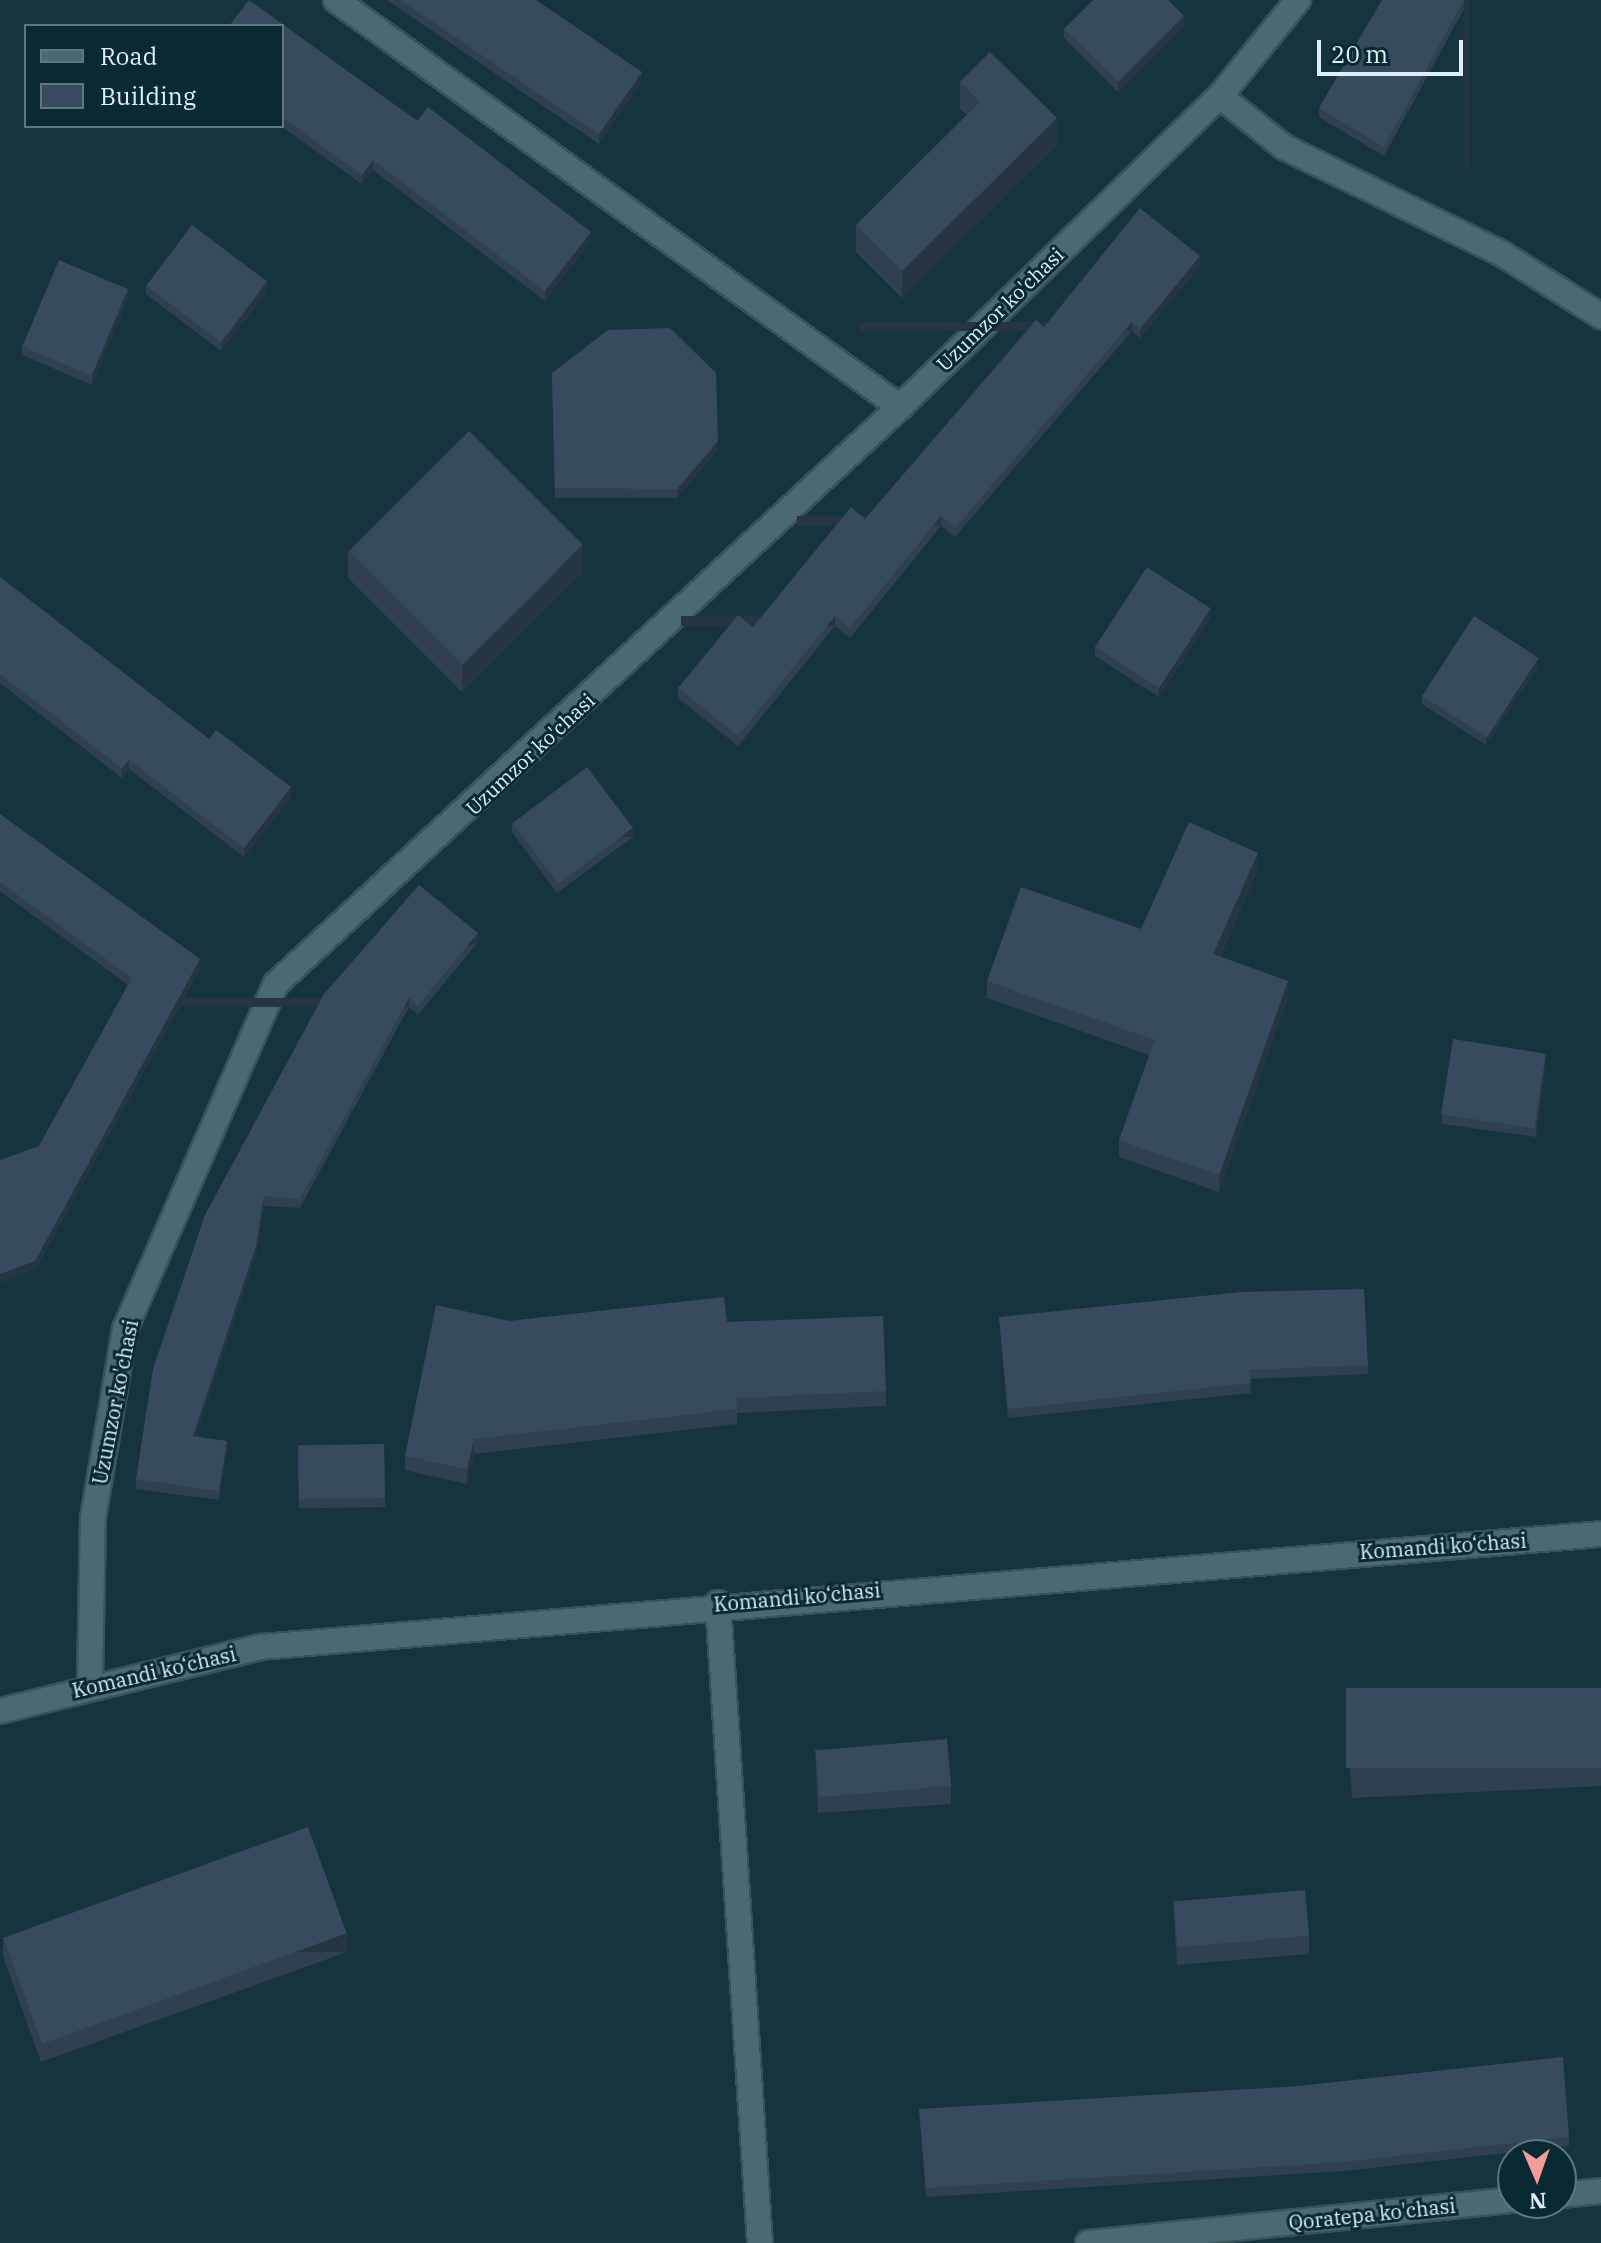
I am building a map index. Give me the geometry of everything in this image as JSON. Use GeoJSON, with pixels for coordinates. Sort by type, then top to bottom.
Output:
{"type":"FeatureCollection","features":[{"type":"Feature","properties":{"kind":"street"},"geometry":{"type":"LineString","coordinates":[[336,0],[900,407]]}},
{"type":"Feature","properties":{"kind":"street","name":"Uzumzor ko'chasi"},"geometry":{"type":"LineString","coordinates":[[90,1685],[93,1518],[125,1329],[276,984],[900,407],[1220,96],[1298,0]]}},
{"type":"Feature","properties":{"kind":"street"},"geometry":{"type":"LineString","coordinates":[[1220,96],[1284,147],[1504,255],[1601,316]]}},
{"type":"Feature","properties":{"kind":"street","name":"Komandi ko‘chasi"},"geometry":{"type":"LineString","coordinates":[[0,1711],[90,1685],[261,1647],[718,1603],[1601,1534]]}},
{"type":"Feature","properties":{"kind":"street"},"geometry":{"type":"LineString","coordinates":[[718,1603],[760,2243]]}},
{"type":"Feature","properties":{"kind":"street"},"geometry":{"type":"LineString","coordinates":[[1577,2193],[1601,2191]]}},
{"type":"Feature","properties":{"kind":"street","name":"Qoratepa ko'chasi"},"geometry":{"type":"LineString","coordinates":[[1088,2243],[1497,2202]]}},
{"type":"Feature","properties":{"kind":"building"},"geometry":{"type":"Polygon","coordinates":[[[249,0],[282,24],[231,24],[249,0]]]}},
{"type":"Feature","properties":{"kind":"building"},"geometry":{"type":"Polygon","coordinates":[[[400,0],[536,0],[642,72],[599,134],[400,0]]]}},
{"type":"Feature","properties":{"kind":"building"},"geometry":{"type":"Polygon","coordinates":[[[1093,0],[1168,0],[1184,16],[1118,82],[1064,29],[1093,0]]]}},
{"type":"Feature","properties":{"kind":"building"},"geometry":{"type":"Polygon","coordinates":[[[1382,0],[1464,0],[1384,147],[1319,108],[1382,0]]]}},
{"type":"Feature","properties":{"kind":"building"},"geometry":{"type":"Polygon","coordinates":[[[284,25],[417,121],[428,107],[591,232],[545,291],[373,160],[362,175],[284,118],[284,25]]]}},
{"type":"Feature","properties":{"kind":"building"},"geometry":{"type":"Polygon","coordinates":[[[990,52],[1057,118],[902,271],[856,225],[980,102],[960,82],[990,52]]]}},
{"type":"Feature","properties":{"kind":"building"},"geometry":{"type":"Polygon","coordinates":[[[1140,208],[1200,256],[1140,329],[1132,322],[955,528],[941,516],[850,628],[835,616],[738,736],[678,688],[738,615],[753,627],[851,507],[865,519],[1036,320],[1044,327],[1140,208]]]}},
{"type":"Feature","properties":{"kind":"building"},"geometry":{"type":"Polygon","coordinates":[[[192,225],[267,282],[221,342],[146,286],[192,225]]]}},
{"type":"Feature","properties":{"kind":"building"},"geometry":{"type":"Polygon","coordinates":[[[59,260],[128,289],[91,376],[22,347],[59,260]]]}},
{"type":"Feature","properties":{"kind":"building"},"geometry":{"type":"Polygon","coordinates":[[[670,328],[716,373],[718,441],[677,489],[555,488],[552,373],[608,330],[670,328]]]}},
{"type":"Feature","properties":{"kind":"building"},"geometry":{"type":"Polygon","coordinates":[[[469,431],[583,545],[463,665],[349,551],[469,431]]]}},
{"type":"Feature","properties":{"kind":"building"},"geometry":{"type":"Polygon","coordinates":[[[1147,567],[1211,608],[1159,688],[1095,647],[1147,567]]]}},
{"type":"Feature","properties":{"kind":"building"},"geometry":{"type":"Polygon","coordinates":[[[0,577],[209,739],[216,730],[291,787],[244,848],[129,760],[122,768],[0,674],[0,577]]]}},
{"type":"Feature","properties":{"kind":"building"},"geometry":{"type":"Polygon","coordinates":[[[1474,616],[1539,658],[1487,738],[1422,696],[1474,616]]]}},
{"type":"Feature","properties":{"kind":"building"},"geometry":{"type":"Polygon","coordinates":[[[587,767],[633,828],[558,884],[513,823],[587,767]]]}},
{"type":"Feature","properties":{"kind":"building"},"geometry":{"type":"Polygon","coordinates":[[[0,814],[200,959],[35,1261],[0,1274],[0,1160],[39,1146],[132,978],[0,882],[0,814]]]}},
{"type":"Feature","properties":{"kind":"building"},"geometry":{"type":"Polygon","coordinates":[[[1189,822],[1258,853],[1213,954],[1288,981],[1219,1175],[1119,1140],[1155,1040],[987,981],[1021,887],[1141,929],[1189,822]]]}},
{"type":"Feature","properties":{"kind":"building"},"geometry":{"type":"Polygon","coordinates":[[[419,885],[478,933],[418,1006],[409,998],[300,1199],[264,1196],[256,1246],[193,1436],[227,1441],[219,1491],[136,1479],[153,1369],[205,1215],[324,994],[419,885]]]}},
{"type":"Feature","properties":{"kind":"building"},"geometry":{"type":"Polygon","coordinates":[[[1453,1039],[1546,1054],[1534,1129],[1441,1114],[1453,1039]]]}},
{"type":"Feature","properties":{"kind":"building"},"geometry":{"type":"Polygon","coordinates":[[[1364,1289],[1368,1365],[1249,1370],[1251,1383],[1008,1409],[999,1317],[1241,1292],[1364,1289]]]}},
{"type":"Feature","properties":{"kind":"building"},"geometry":{"type":"Polygon","coordinates":[[[724,1297],[727,1322],[883,1316],[886,1391],[736,1398],[737,1409],[474,1439],[467,1469],[405,1456],[436,1305],[509,1321],[724,1297]]]}},
{"type":"Feature","properties":{"kind":"building"},"geometry":{"type":"Polygon","coordinates":[[[384,1444],[385,1498],[299,1499],[298,1446],[384,1444]]]}},
{"type":"Feature","properties":{"kind":"building"},"geometry":{"type":"Polygon","coordinates":[[[1346,1688],[1601,1688],[1601,1768],[1346,1768],[1346,1688]]]}},
{"type":"Feature","properties":{"kind":"building"},"geometry":{"type":"Polygon","coordinates":[[[947,1739],[951,1786],[820,1797],[816,1751],[947,1739]]]}},
{"type":"Feature","properties":{"kind":"building"},"geometry":{"type":"Polygon","coordinates":[[[308,1827],[347,1933],[42,2044],[4,1938],[308,1827]]]}},
{"type":"Feature","properties":{"kind":"building"},"geometry":{"type":"Polygon","coordinates":[[[1305,1890],[1309,1936],[1178,1947],[1174,1902],[1305,1890]]]}},
{"type":"Feature","properties":{"kind":"building"},"geometry":{"type":"Polygon","coordinates":[[[1563,2057],[1569,2137],[1497,2139],[1497,2145],[1344,2162],[926,2188],[919,2109],[1299,2086],[1563,2057]]]}}]}
